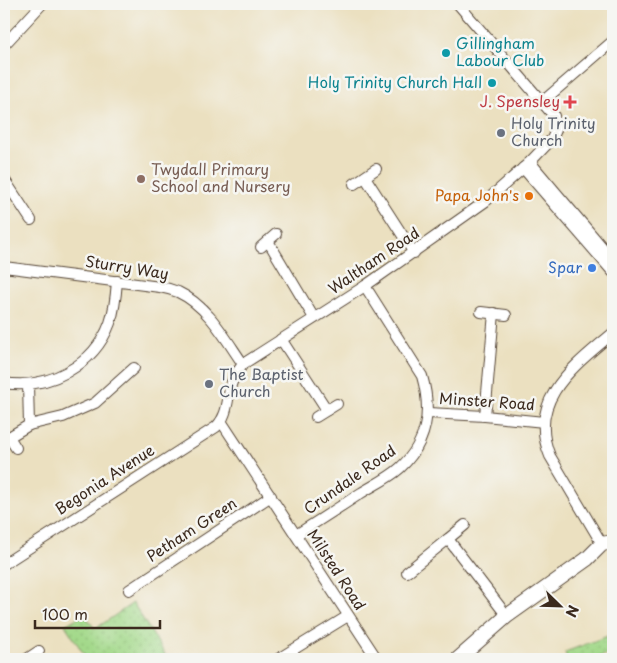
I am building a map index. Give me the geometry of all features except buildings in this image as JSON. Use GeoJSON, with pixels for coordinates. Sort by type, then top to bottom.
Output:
{"type":"FeatureCollection","features":[{"type":"Feature","properties":{"kind":"street"},"geometry":{"type":"LineString","coordinates":[[4,45],[42,4]]}},
{"type":"Feature","properties":{"kind":"street"},"geometry":{"type":"LineString","coordinates":[[458,4],[542,102],[613,41]]}},
{"type":"Feature","properties":{"kind":"street","name":"Waltham Road"},"geometry":{"type":"LineString","coordinates":[[243,364],[365,286],[486,201],[552,139],[556,130],[554,116],[542,102]]}},
{"type":"Feature","properties":{"kind":"street"},"geometry":{"type":"LineString","coordinates":[[526,165],[613,260]]}},
{"type":"Feature","properties":{"kind":"street"},"geometry":{"type":"LineString","coordinates":[[526,165],[613,272]]}},
{"type":"Feature","properties":{"kind":"street"},"geometry":{"type":"LineString","coordinates":[[354,184],[376,169]]}},
{"type":"Feature","properties":{"kind":"street"},"geometry":{"type":"LineString","coordinates":[[364,177],[414,253]]}},
{"type":"Feature","properties":{"kind":"street"},"geometry":{"type":"LineString","coordinates":[[4,179],[32,220]]}},
{"type":"Feature","properties":{"kind":"street"},"geometry":{"type":"LineString","coordinates":[[268,240],[314,318]]}},
{"type":"Feature","properties":{"kind":"street","name":"Sturry Way"},"geometry":{"type":"LineString","coordinates":[[4,267],[160,287],[178,292],[191,299],[211,318],[243,364]]}},
{"type":"Feature","properties":{"kind":"street"},"geometry":{"type":"LineString","coordinates":[[4,383],[28,384],[52,380],[74,369],[90,354],[109,325],[114,309],[117,281]]}},
{"type":"Feature","properties":{"kind":"street","name":"Crundale Road"},"geometry":{"type":"LineString","coordinates":[[296,535],[400,468],[414,452],[424,432],[428,413],[427,392],[422,376],[365,286]]}},
{"type":"Feature","properties":{"kind":"street"},"geometry":{"type":"LineString","coordinates":[[481,312],[506,314]]}},
{"type":"Feature","properties":{"kind":"street"},"geometry":{"type":"LineString","coordinates":[[486,416],[494,313]]}},
{"type":"Feature","properties":{"kind":"street"},"geometry":{"type":"LineString","coordinates":[[458,659],[507,616],[608,543],[550,456],[544,422],[550,400],[563,378],[613,333]]}},
{"type":"Feature","properties":{"kind":"street"},"geometry":{"type":"LineString","coordinates":[[281,339],[327,410]]}},
{"type":"Feature","properties":{"kind":"street"},"geometry":{"type":"LineString","coordinates":[[222,421],[235,374],[243,364]]}},
{"type":"Feature","properties":{"kind":"street"},"geometry":{"type":"LineString","coordinates":[[16,448],[10,436],[29,425],[63,417],[95,403],[134,368]]}},
{"type":"Feature","properties":{"kind":"street"},"geometry":{"type":"LineString","coordinates":[[28,384],[29,425]]}},
{"type":"Feature","properties":{"kind":"street"},"geometry":{"type":"LineString","coordinates":[[316,417],[337,404]]}},
{"type":"Feature","properties":{"kind":"street","name":"Minster Road"},"geometry":{"type":"LineString","coordinates":[[428,413],[544,422]]}},
{"type":"Feature","properties":{"kind":"street","name":"Milsted Road"},"geometry":{"type":"LineString","coordinates":[[222,421],[376,659]]}},
{"type":"Feature","properties":{"kind":"street","name":"Begonia Avenue"},"geometry":{"type":"LineString","coordinates":[[4,564],[216,427],[222,421]]}},
{"type":"Feature","properties":{"kind":"street","name":"Petham Green"},"geometry":{"type":"LineString","coordinates":[[130,590],[271,496]]}},
{"type":"Feature","properties":{"kind":"street"},"geometry":{"type":"LineString","coordinates":[[407,572],[465,526]]}},
{"type":"Feature","properties":{"kind":"street"},"geometry":{"type":"LineString","coordinates":[[448,539],[507,616]]}},
{"type":"Feature","properties":{"kind":"street"},"geometry":{"type":"LineString","coordinates":[[278,659],[348,616]]}},
{"type":"Feature","properties":{"kind":"street"},"geometry":{"type":"LineString","coordinates":[[27,659],[39,651]]}},
{"type":"Feature","properties":{"kind":"green space"},"geometry":{"type":"Polygon","coordinates":[[[133,603],[168,659],[87,659],[65,625],[84,614],[95,629],[133,603]]]}},
{"type":"Feature","properties":{"kind":"green space"},"geometry":{"type":"Polygon","coordinates":[[[613,634],[613,652],[594,659],[567,659],[565,652],[613,634]]]}},
{"type":"Feature","properties":{"kind":"place","name":"Gillingham Labour Club"},"geometry":{"type":"Point","coordinates":[446,53]}},
{"type":"Feature","properties":{"kind":"place","name":"Holy Trinity Church Hall"},"geometry":{"type":"Point","coordinates":[492,83]}},
{"type":"Feature","properties":{"kind":"place","name":"J. Spensley"},"geometry":{"type":"Point","coordinates":[570,102]}},
{"type":"Feature","properties":{"kind":"place","name":"Holy Trinity Church"},"geometry":{"type":"Point","coordinates":[501,133]}},
{"type":"Feature","properties":{"kind":"place","name":"Twydall Primary School and Nursery"},"geometry":{"type":"Point","coordinates":[141,179]}},
{"type":"Feature","properties":{"kind":"place","name":"Papa John's"},"geometry":{"type":"Point","coordinates":[529,196]}},
{"type":"Feature","properties":{"kind":"place","name":"Spar"},"geometry":{"type":"Point","coordinates":[592,268]}},
{"type":"Feature","properties":{"kind":"place","name":"The Baptist Church"},"geometry":{"type":"Point","coordinates":[209,384]}}]}
